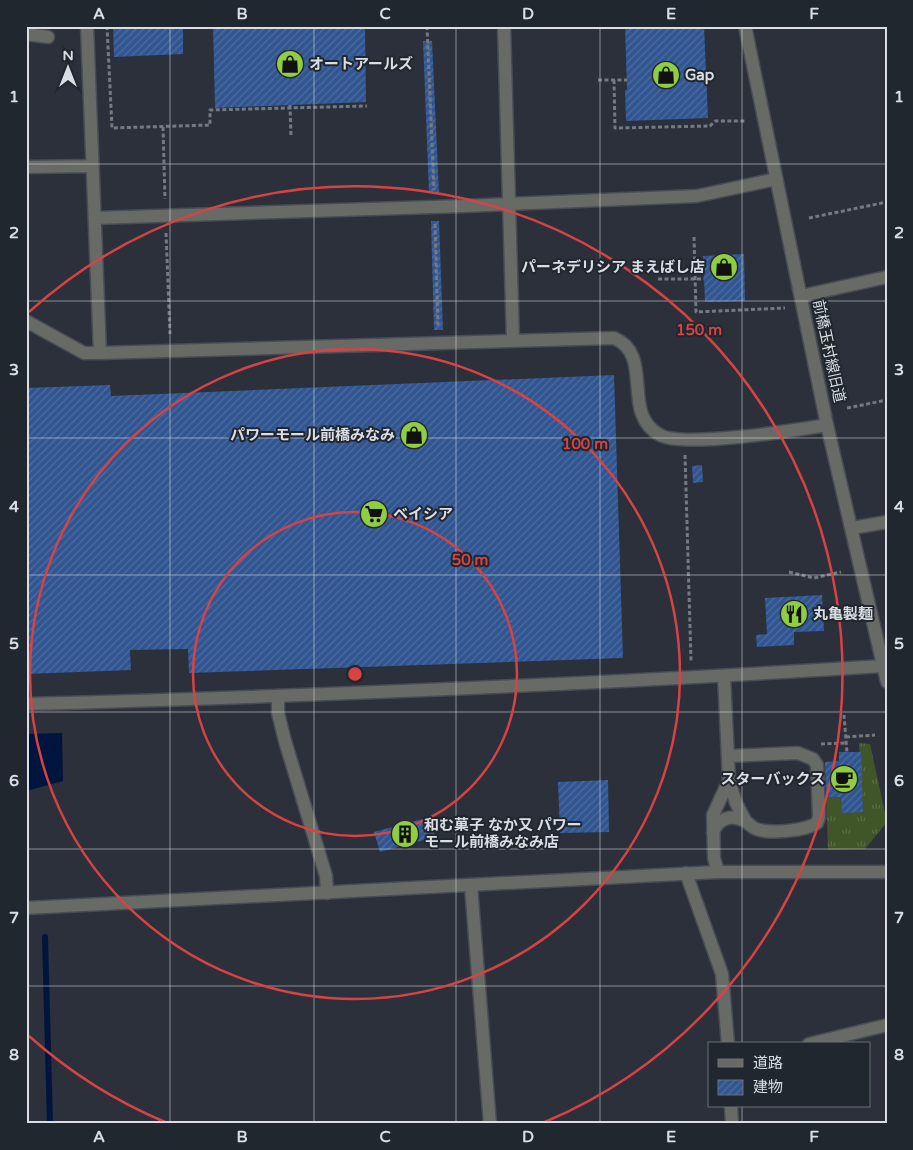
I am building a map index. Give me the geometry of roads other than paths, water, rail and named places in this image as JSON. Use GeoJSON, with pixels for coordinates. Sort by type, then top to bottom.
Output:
{"type":"FeatureCollection","features":[{"type":"Feature","properties":{"kind":"street"},"geometry":{"type":"LineString","coordinates":[[87,26],[100,353]]}},
{"type":"Feature","properties":{"kind":"street"},"geometry":{"type":"LineString","coordinates":[[504,26],[513,341]]}},
{"type":"Feature","properties":{"kind":"street","name":"前橋玉村線旧道"},"geometry":{"type":"LineString","coordinates":[[745,26],[827,425],[887,682]]}},
{"type":"Feature","properties":{"kind":"street"},"geometry":{"type":"LineString","coordinates":[[26,34],[48,38]]}},
{"type":"Feature","properties":{"kind":"street"},"geometry":{"type":"LineString","coordinates":[[26,167],[92,166]]}},
{"type":"Feature","properties":{"kind":"street"},"geometry":{"type":"LineString","coordinates":[[95,218],[508,205],[697,196],[776,179]]}},
{"type":"Feature","properties":{"kind":"street"},"geometry":{"type":"LineString","coordinates":[[800,296],[887,277]]}},
{"type":"Feature","properties":{"kind":"street"},"geometry":{"type":"LineString","coordinates":[[26,321],[84,353],[608,338],[619,340],[631,350],[635,360],[641,416],[652,429],[667,439],[763,435],[827,425]]}},
{"type":"Feature","properties":{"kind":"street"},"geometry":{"type":"LineString","coordinates":[[852,528],[887,522]]}},
{"type":"Feature","properties":{"kind":"street"},"geometry":{"type":"LineString","coordinates":[[26,704],[278,696],[724,676],[883,666]]}},
{"type":"Feature","properties":{"kind":"street"},"geometry":{"type":"LineString","coordinates":[[724,676],[729,780],[736,803],[746,822],[755,829],[765,831],[804,829],[817,823],[820,817],[817,765],[813,759],[798,754],[728,756]]}},
{"type":"Feature","properties":{"kind":"street"},"geometry":{"type":"LineString","coordinates":[[278,696],[278,714],[326,876],[327,893]]}},
{"type":"Feature","properties":{"kind":"street"},"geometry":{"type":"LineString","coordinates":[[718,872],[714,858],[712,833],[714,808],[729,780]]}},
{"type":"Feature","properties":{"kind":"street"},"geometry":{"type":"LineString","coordinates":[[712,833],[716,826],[725,818],[746,822]]}},
{"type":"Feature","properties":{"kind":"street"},"geometry":{"type":"LineString","coordinates":[[26,908],[471,886],[686,873],[887,872]]}},
{"type":"Feature","properties":{"kind":"street"},"geometry":{"type":"LineString","coordinates":[[686,873],[722,974],[728,1042]]}},
{"type":"Feature","properties":{"kind":"street"},"geometry":{"type":"LineString","coordinates":[[471,886],[490,1124]]}},
{"type":"Feature","properties":{"kind":"street"},"geometry":{"type":"LineString","coordinates":[[817,1042],[887,1025]]}},
{"type":"Feature","properties":{"kind":"street"},"geometry":{"type":"LineString","coordinates":[[731,1108],[732,1124]]}},
{"type":"Feature","properties":{"kind":"water"},"geometry":{"type":"Polygon","coordinates":[[[62,733],[63,781],[26,791],[26,734],[62,733]]]}},
{"type":"Feature","properties":{"kind":"waterway"},"geometry":{"type":"LineString","coordinates":[[45,937],[50,1124]]}},
{"type":"Feature","properties":{"kind":"place","name":"オートアールズ"},"geometry":{"type":"Point","coordinates":[290,64]}},
{"type":"Feature","properties":{"kind":"place","name":"Gap"},"geometry":{"type":"Point","coordinates":[666,75]}},
{"type":"Feature","properties":{"kind":"place","name":"パーネデリシア まえばし店"},"geometry":{"type":"Point","coordinates":[724,267]}},
{"type":"Feature","properties":{"kind":"place","name":"パワーモール前橋みなみ"},"geometry":{"type":"Point","coordinates":[414,435]}},
{"type":"Feature","properties":{"kind":"place","name":"ベイシア"},"geometry":{"type":"Point","coordinates":[374,514]}},
{"type":"Feature","properties":{"kind":"place","name":"丸亀製麺"},"geometry":{"type":"Point","coordinates":[794,614]}},
{"type":"Feature","properties":{"kind":"place","name":"スターバックス"},"geometry":{"type":"Point","coordinates":[844,779]}},
{"type":"Feature","properties":{"kind":"place","name":"和む菓子 なか又 パワー モール前橋みなみ店"},"geometry":{"type":"Point","coordinates":[405,834]}}]}
